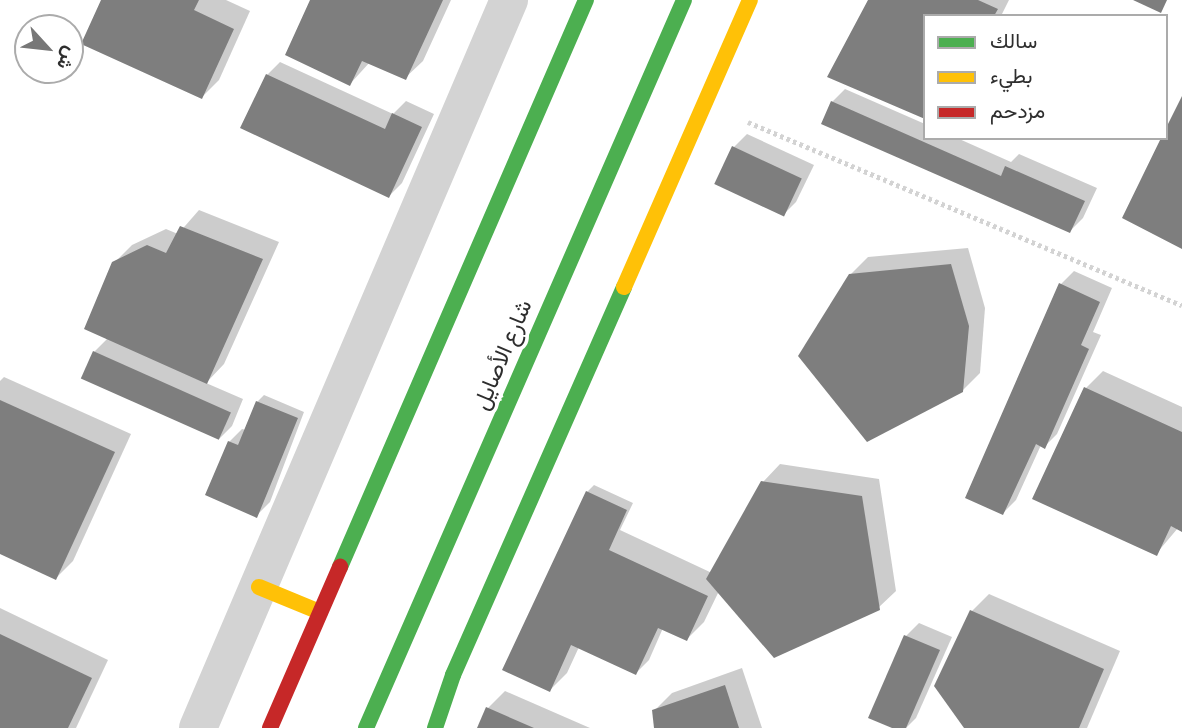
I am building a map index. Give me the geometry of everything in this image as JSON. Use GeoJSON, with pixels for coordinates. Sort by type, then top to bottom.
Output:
{"type":"FeatureCollection","features":[{"type":"Feature","properties":{"kind":"street"},"geometry":{"type":"LineString","coordinates":[[198,728],[509,0]]}},
{"type":"Feature","properties":{"kind":"street"},"geometry":{"type":"LineString","coordinates":[[270,728],[586,0]]}},
{"type":"Feature","properties":{"kind":"street","name":"شارع الأصايل"},"geometry":{"type":"LineString","coordinates":[[366,728],[540,343],[684,0]]}},
{"type":"Feature","properties":{"kind":"street"},"geometry":{"type":"LineString","coordinates":[[435,728],[453,675],[583,361],[750,0]]}},
{"type":"Feature","properties":{"kind":"street"},"geometry":{"type":"LineString","coordinates":[[259,587],[320,612]]}},
{"type":"Feature","properties":{"kind":"path"},"geometry":{"type":"LineString","coordinates":[[702,102],[1182,305]]}},
{"type":"Feature","properties":{"kind":"building"},"geometry":{"type":"Polygon","coordinates":[[[101,0],[199,0],[194,10],[234,29],[202,99],[84,45],[84,37],[101,0]]]}},
{"type":"Feature","properties":{"kind":"building"},"geometry":{"type":"Polygon","coordinates":[[[310,0],[443,0],[406,80],[362,61],[350,86],[285,55],[310,0]]]}},
{"type":"Feature","properties":{"kind":"building"},"geometry":{"type":"Polygon","coordinates":[[[868,0],[978,0],[998,9],[995,14],[923,14],[923,118],[827,77],[868,0]]]}},
{"type":"Feature","properties":{"kind":"building"},"geometry":{"type":"Polygon","coordinates":[[[1133,0],[1167,0],[1161,13],[1133,0]]]}},
{"type":"Feature","properties":{"kind":"building"},"geometry":{"type":"Polygon","coordinates":[[[266,74],[385,129],[392,113],[422,127],[389,198],[240,128],[266,74]]]}},
{"type":"Feature","properties":{"kind":"building"},"geometry":{"type":"Polygon","coordinates":[[[1182,96],[1182,249],[1122,218],[1160,140],[1168,140],[1168,124],[1182,96]]]}},
{"type":"Feature","properties":{"kind":"building"},"geometry":{"type":"Polygon","coordinates":[[[831,101],[1001,176],[1005,166],[1085,201],[1070,233],[821,124],[831,101]]]}},
{"type":"Feature","properties":{"kind":"building"},"geometry":{"type":"Polygon","coordinates":[[[732,146],[802,179],[784,217],[714,184],[732,146]]]}},
{"type":"Feature","properties":{"kind":"building"},"geometry":{"type":"Polygon","coordinates":[[[180,226],[263,259],[207,384],[84,329],[112,262],[147,245],[166,253],[180,226]]]}},
{"type":"Feature","properties":{"kind":"building"},"geometry":{"type":"Polygon","coordinates":[[[951,264],[969,326],[963,392],[867,442],[798,356],[849,274],[951,264]]]}},
{"type":"Feature","properties":{"kind":"building"},"geometry":{"type":"Polygon","coordinates":[[[1059,283],[1100,302],[1081,345],[1089,349],[1045,449],[1036,444],[1003,515],[965,498],[1059,283]]]}},
{"type":"Feature","properties":{"kind":"building"},"geometry":{"type":"Polygon","coordinates":[[[93,351],[231,412],[219,440],[81,378],[93,351]]]}},
{"type":"Feature","properties":{"kind":"building"},"geometry":{"type":"Polygon","coordinates":[[[1084,387],[1182,432],[1182,532],[1171,526],[1157,556],[1032,499],[1084,387]]]}},
{"type":"Feature","properties":{"kind":"building"},"geometry":{"type":"Polygon","coordinates":[[[0,400],[115,452],[56,580],[0,554],[0,400]]]}},
{"type":"Feature","properties":{"kind":"building"},"geometry":{"type":"Polygon","coordinates":[[[256,401],[298,418],[257,518],[205,495],[228,441],[238,445],[256,401]]]}},
{"type":"Feature","properties":{"kind":"building"},"geometry":{"type":"Polygon","coordinates":[[[761,481],[862,496],[880,610],[774,658],[706,579],[761,481]]]}},
{"type":"Feature","properties":{"kind":"building"},"geometry":{"type":"Polygon","coordinates":[[[586,491],[627,510],[609,550],[708,596],[687,641],[658,628],[636,675],[571,645],[550,692],[502,670],[586,491]]]}},
{"type":"Feature","properties":{"kind":"building"},"geometry":{"type":"Polygon","coordinates":[[[970,610],[1104,669],[1079,728],[964,728],[934,686],[970,610]]]}},
{"type":"Feature","properties":{"kind":"building"},"geometry":{"type":"Polygon","coordinates":[[[0,634],[92,678],[68,728],[0,728],[0,634]]]}},
{"type":"Feature","properties":{"kind":"building"},"geometry":{"type":"Polygon","coordinates":[[[904,635],[940,650],[906,728],[892,728],[868,718],[904,635]]]}},
{"type":"Feature","properties":{"kind":"building"},"geometry":{"type":"Polygon","coordinates":[[[725,685],[739,728],[654,728],[652,710],[725,685]]]}},
{"type":"Feature","properties":{"kind":"building"},"geometry":{"type":"Polygon","coordinates":[[[486,707],[534,728],[477,728],[486,707]]]}},
{"type":"Feature","properties":{"kind":"traffic: fast"},"geometry":{"type":"LineString","coordinates":[[340,567],[586,0]]}},
{"type":"Feature","properties":{"kind":"traffic: fast"},"geometry":{"type":"LineString","coordinates":[[366,728],[684,0]]}},
{"type":"Feature","properties":{"kind":"traffic: fast"},"geometry":{"type":"LineString","coordinates":[[435,728],[453,675],[624,287]]}},
{"type":"Feature","properties":{"kind":"traffic: slow"},"geometry":{"type":"LineString","coordinates":[[624,287],[750,0]]}},
{"type":"Feature","properties":{"kind":"traffic: slow"},"geometry":{"type":"LineString","coordinates":[[259,587],[320,612]]}},
{"type":"Feature","properties":{"kind":"traffic: jam"},"geometry":{"type":"LineString","coordinates":[[270,728],[340,567]]}}]}
